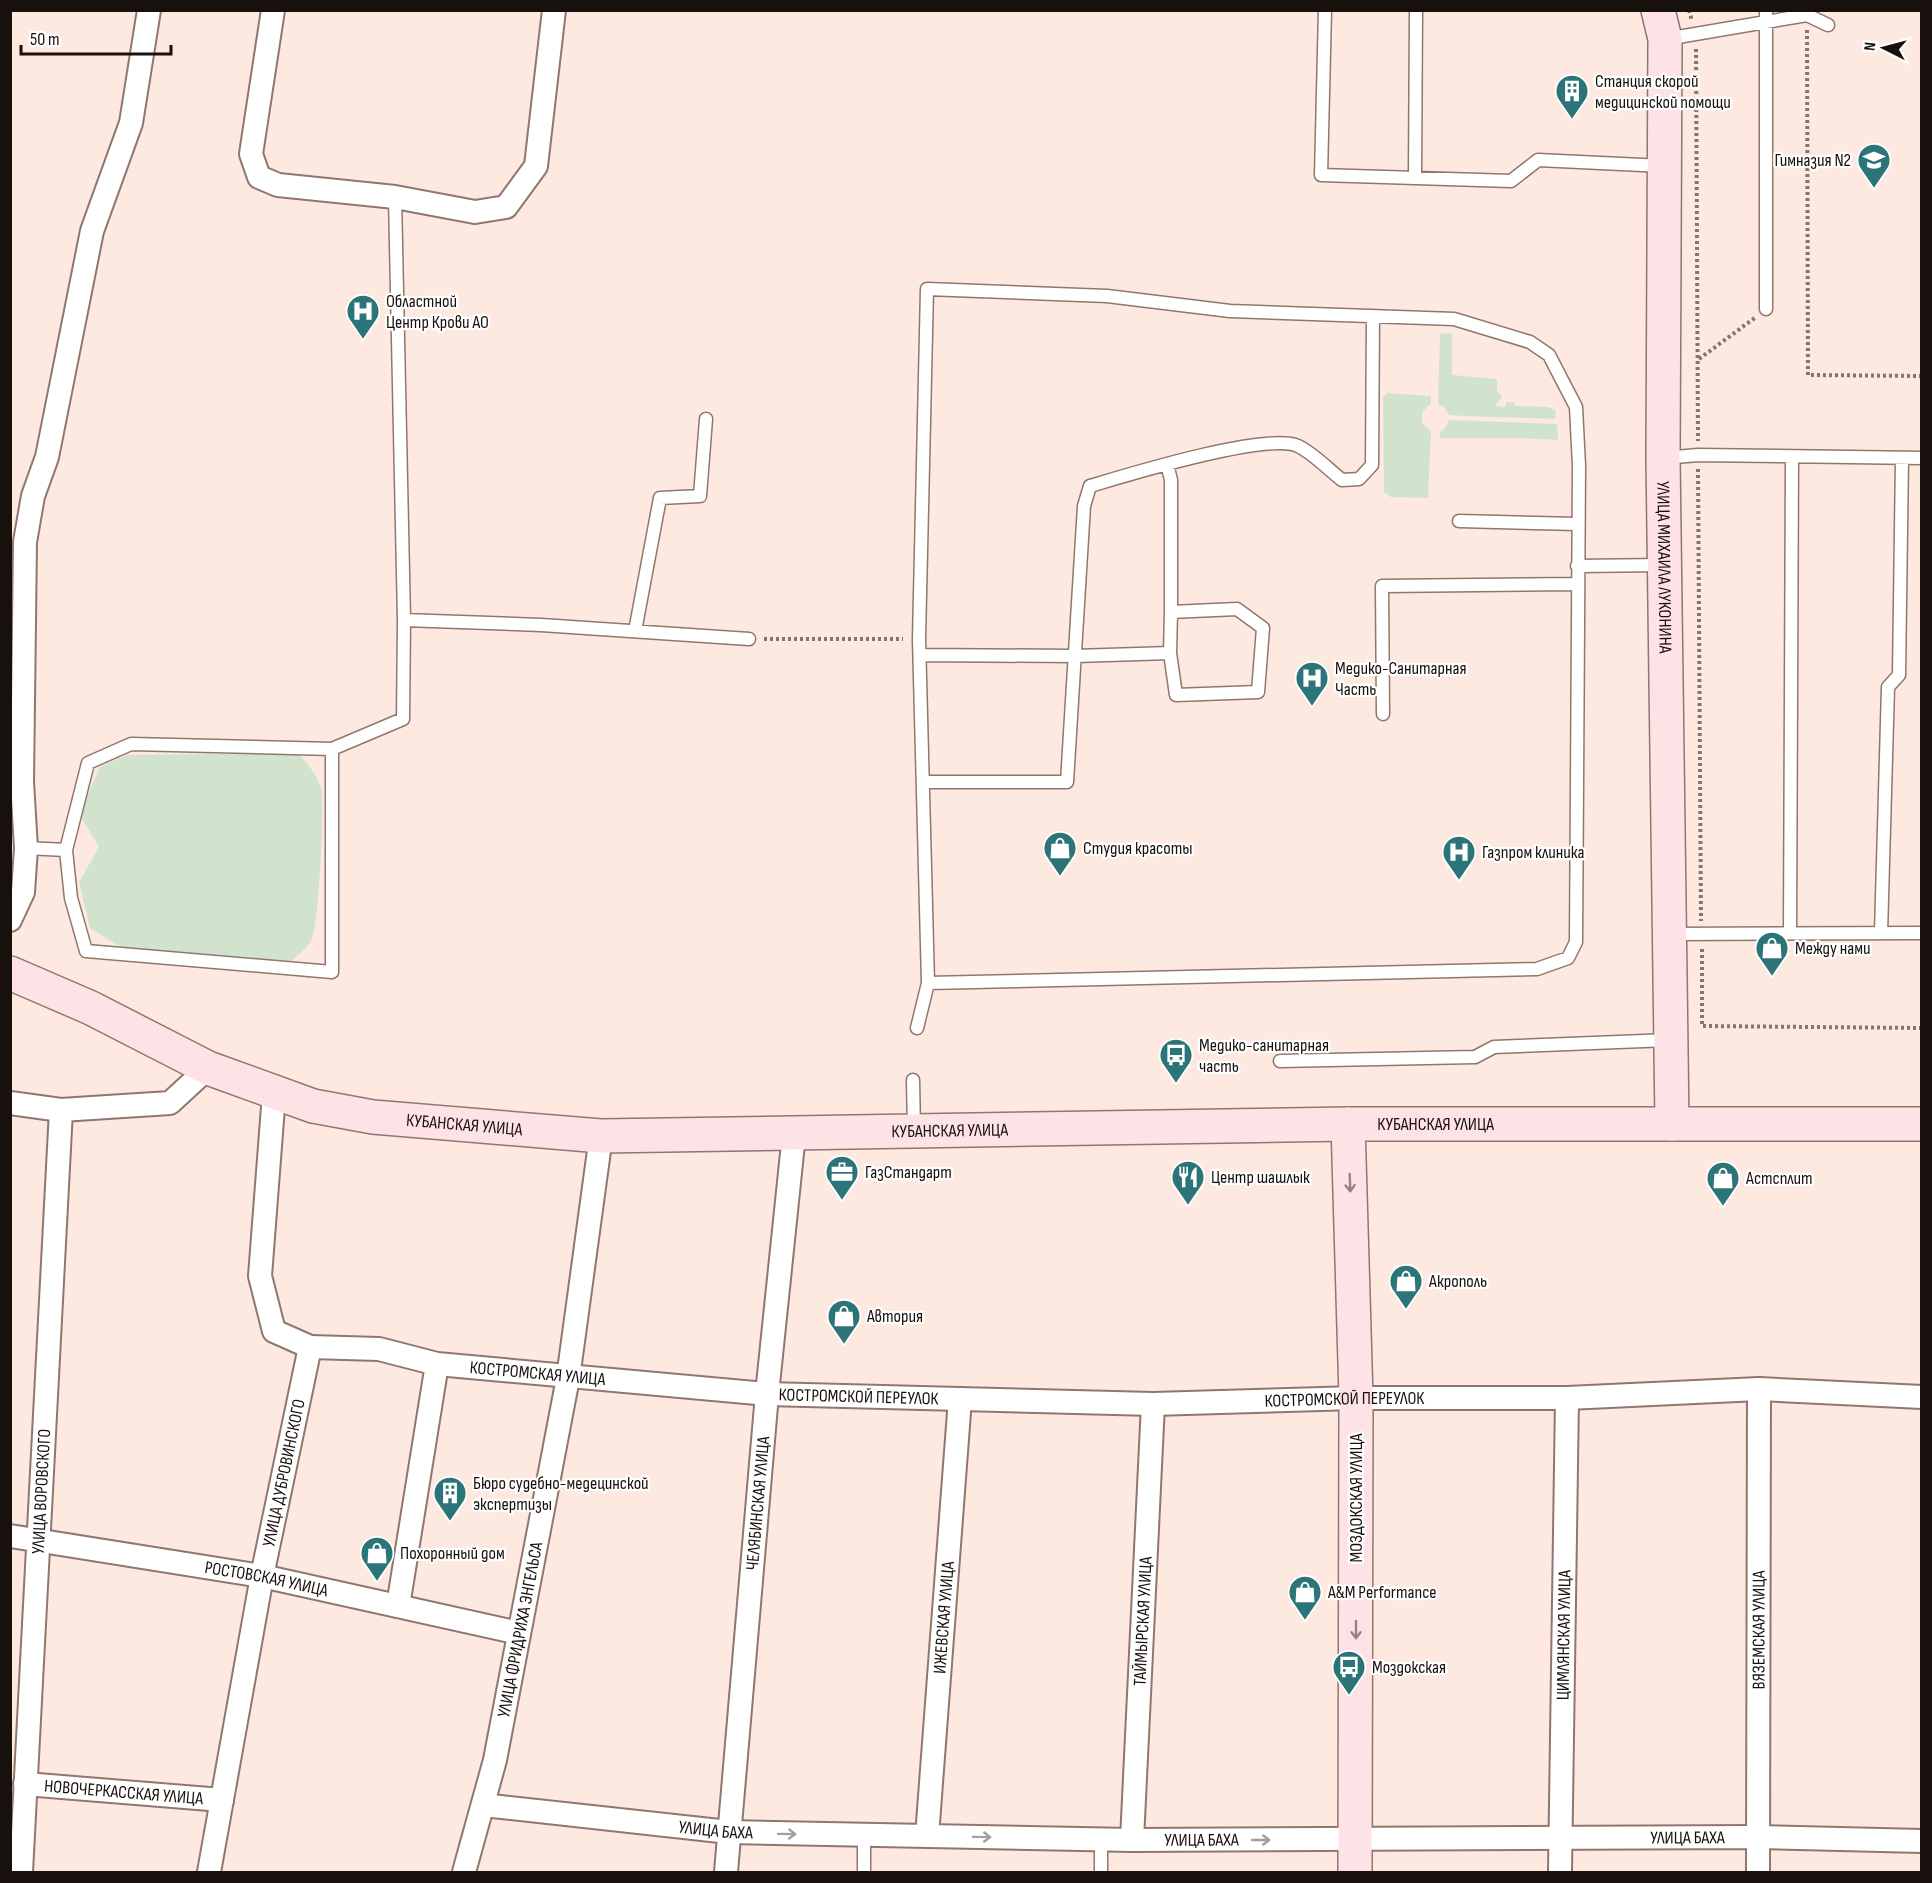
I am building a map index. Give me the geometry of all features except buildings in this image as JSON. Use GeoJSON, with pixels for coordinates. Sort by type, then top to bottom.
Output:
{"type":"FeatureCollection","features":[{"type":"Feature","properties":{"kind":"main road","name":"УЛИЦА МИХАИЛА ЛУКОНИНА"},"geometry":{"type":"LineString","coordinates":[[1672,1124],[1663,458],[1664,166],[1673,28]]}},
{"type":"Feature","properties":{"kind":"main road","name":"КУБАНСКАЯ УЛИЦА"},"geometry":{"type":"LineString","coordinates":[[10,974],[91,1008],[208,1068],[274,1094],[313,1106],[373,1117],[601,1136],[1348,1124],[1922,1124]]}},
{"type":"Feature","properties":{"kind":"main road","name":"МОЗДОКСКАЯ УЛИЦА"},"geometry":{"type":"LineString","coordinates":[[1348,1124],[1356,1398],[1355,1872]]}},
{"type":"Feature","properties":{"kind":"street"},"geometry":{"type":"LineString","coordinates":[[10,920],[23,892],[26,848],[22,782],[25,542],[33,496],[47,457],[93,231],[131,123],[148,10]]}},
{"type":"Feature","properties":{"kind":"street"},"geometry":{"type":"LineString","coordinates":[[273,10],[251,154],[260,177],[278,185],[395,197],[475,212],[506,207],[536,166],[554,10]]}},
{"type":"Feature","properties":{"kind":"street"},"geometry":{"type":"LineString","coordinates":[[10,1103],[61,1110],[170,1103],[208,1068]]}},
{"type":"Feature","properties":{"kind":"street"},"geometry":{"type":"LineString","coordinates":[[274,1094],[260,1276],[274,1331],[310,1347]]}},
{"type":"Feature","properties":{"kind":"street","name":"УЛИЦА ВОРОВСКОГО"},"geometry":{"type":"LineString","coordinates":[[21,1872],[17,1827],[25,1784],[61,1110]]}},
{"type":"Feature","properties":{"kind":"street","name":"ЧЕЛЯБИНСКАЯ УЛИЦА"},"geometry":{"type":"LineString","coordinates":[[726,1872],[766,1394],[794,1134]]}},
{"type":"Feature","properties":{"kind":"street","name":"УЛИЦА ФРИДРИХА ЭНГЕЛЬСА"},"geometry":{"type":"LineString","coordinates":[[464,1872],[495,1760],[568,1378],[601,1136]]}},
{"type":"Feature","properties":{"kind":"street","name":"КОСТРОМСКАЯ УЛИЦА"},"geometry":{"type":"LineString","coordinates":[[310,1347],[379,1349],[437,1364],[568,1378],[766,1394]]}},
{"type":"Feature","properties":{"kind":"street","name":"УЛИЦА ДУБРОВИНСКОГО"},"geometry":{"type":"LineString","coordinates":[[209,1872],[262,1576],[310,1347]]}},
{"type":"Feature","properties":{"kind":"street"},"geometry":{"type":"LineString","coordinates":[[398,1606],[437,1364]]}},
{"type":"Feature","properties":{"kind":"street","name":"КОСТРОМСКОЙ ПЕРЕУЛОК"},"geometry":{"type":"LineString","coordinates":[[766,1394],[1153,1404],[1356,1398],[1567,1398],[1759,1389],[1922,1397]]}},
{"type":"Feature","properties":{"kind":"street","name":"ВЯЗЕМСКАЯ УЛИЦА"},"geometry":{"type":"LineString","coordinates":[[1758,1872],[1759,1389]]}},
{"type":"Feature","properties":{"kind":"street","name":"ЦИМЛЯНСКАЯ УЛИЦА"},"geometry":{"type":"LineString","coordinates":[[1560,1872],[1567,1398]]}},
{"type":"Feature","properties":{"kind":"street","name":"ИЖЕВСКАЯ УЛИЦА"},"geometry":{"type":"LineString","coordinates":[[927,1836],[960,1399]]}},
{"type":"Feature","properties":{"kind":"street","name":"ТАЙМЫРСКАЯ УЛИЦА"},"geometry":{"type":"LineString","coordinates":[[1132,1840],[1153,1404]]}},
{"type":"Feature","properties":{"kind":"street","name":"РОСТОВСКАЯ УЛИЦА"},"geometry":{"type":"LineString","coordinates":[[10,1536],[262,1576],[519,1633]]}},
{"type":"Feature","properties":{"kind":"street","name":"НОВОЧЕРКАССКАЯ УЛИЦА"},"geometry":{"type":"LineString","coordinates":[[25,1784],[222,1800]]}},
{"type":"Feature","properties":{"kind":"street","name":"УЛИЦА БАХА"},"geometry":{"type":"LineString","coordinates":[[483,1805],[729,1832],[864,1836],[1132,1840],[1758,1837],[1922,1841]]}},
{"type":"Feature","properties":{"kind":"lane"},"geometry":{"type":"LineString","coordinates":[[1325,10],[1321,175],[1511,181],[1538,160],[1664,166]]}},
{"type":"Feature","properties":{"kind":"lane"},"geometry":{"type":"LineString","coordinates":[[1415,178],[1416,10]]}},
{"type":"Feature","properties":{"kind":"lane"},"geometry":{"type":"LineString","coordinates":[[1673,28],[1809,13],[1827,25]]}},
{"type":"Feature","properties":{"kind":"lane"},"geometry":{"type":"LineString","coordinates":[[1766,16],[1766,309]]}},
{"type":"Feature","properties":{"kind":"lane"},"geometry":{"type":"LineString","coordinates":[[332,748],[332,972],[86,951],[71,898],[66,850],[88,762],[131,744],[332,748],[403,719],[404,620],[395,197]]}},
{"type":"Feature","properties":{"kind":"lane"},"geometry":{"type":"LineString","coordinates":[[917,1028],[928,984],[919,639],[927,289],[1107,296],[1230,311],[1454,319],[1530,342],[1549,355],[1576,407],[1578,524],[1576,942],[1568,958],[1537,969],[928,984]]}},
{"type":"Feature","properties":{"kind":"lane"},"geometry":{"type":"LineString","coordinates":[[922,782],[1067,782],[1084,506],[1090,486],[1199,455],[1272,444],[1297,446],[1342,480],[1359,479],[1372,465],[1372,316]]}},
{"type":"Feature","properties":{"kind":"lane"},"geometry":{"type":"LineString","coordinates":[[635,631],[660,498],[700,496],[706,419]]}},
{"type":"Feature","properties":{"kind":"lane"},"geometry":{"type":"LineString","coordinates":[[1663,458],[1698,455],[1922,458]]}},
{"type":"Feature","properties":{"kind":"lane"},"geometry":{"type":"LineString","coordinates":[[1790,933],[1792,457]]}},
{"type":"Feature","properties":{"kind":"lane"},"geometry":{"type":"LineString","coordinates":[[1881,933],[1888,687],[1899,675],[1902,458]]}},
{"type":"Feature","properties":{"kind":"lane"},"geometry":{"type":"LineString","coordinates":[[1167,464],[1171,480],[1170,653],[1176,695],[1258,692],[1263,628],[1238,609],[1171,612]]}},
{"type":"Feature","properties":{"kind":"lane"},"geometry":{"type":"LineString","coordinates":[[1459,521],[1578,524]]}},
{"type":"Feature","properties":{"kind":"lane"},"geometry":{"type":"LineString","coordinates":[[1577,566],[1664,565]]}},
{"type":"Feature","properties":{"kind":"lane"},"geometry":{"type":"LineString","coordinates":[[1383,714],[1382,586],[1576,584]]}},
{"type":"Feature","properties":{"kind":"lane"},"geometry":{"type":"LineString","coordinates":[[404,620],[749,639]]}},
{"type":"Feature","properties":{"kind":"lane"},"geometry":{"type":"LineString","coordinates":[[920,655],[1075,656],[1170,653]]}},
{"type":"Feature","properties":{"kind":"lane"},"geometry":{"type":"LineString","coordinates":[[26,848],[66,850]]}},
{"type":"Feature","properties":{"kind":"lane"},"geometry":{"type":"LineString","coordinates":[[1669,934],[1701,932],[1922,933]]}},
{"type":"Feature","properties":{"kind":"lane"},"geometry":{"type":"LineString","coordinates":[[1280,1061],[1474,1057],[1494,1047],[1670,1040]]}},
{"type":"Feature","properties":{"kind":"lane"},"geometry":{"type":"LineString","coordinates":[[913,1080],[914,1132]]}},
{"type":"Feature","properties":{"kind":"lane"},"geometry":{"type":"LineString","coordinates":[[864,1836],[864,1872]]}},
{"type":"Feature","properties":{"kind":"lane"},"geometry":{"type":"LineString","coordinates":[[1101,1839],[1101,1872]]}},
{"type":"Feature","properties":{"kind":"path"},"geometry":{"type":"LineString","coordinates":[[1689,10],[1673,28],[1698,359],[1702,1026],[1922,1028]]}},
{"type":"Feature","properties":{"kind":"path"},"geometry":{"type":"LineString","coordinates":[[1809,13],[1808,375],[1922,376]]}},
{"type":"Feature","properties":{"kind":"path"},"geometry":{"type":"LineString","coordinates":[[1698,359],[1766,309]]}},
{"type":"Feature","properties":{"kind":"path"},"geometry":{"type":"LineString","coordinates":[[749,639],[919,639]]}},
{"type":"Feature","properties":{"kind":"green space"},"geometry":{"type":"Polygon","coordinates":[[[1440,334],[1452,335],[1452,375],[1497,379],[1497,390],[1502,397],[1495,406],[1505,407],[1506,402],[1515,403],[1515,406],[1549,407],[1556,411],[1555,419],[1449,415],[1445,408],[1438,404],[1440,334]]]}},
{"type":"Feature","properties":{"kind":"green space"},"geometry":{"type":"Polygon","coordinates":[[[1387,393],[1431,396],[1431,404],[1422,412],[1422,423],[1431,431],[1428,498],[1391,497],[1384,492],[1383,398],[1387,393]]]}},
{"type":"Feature","properties":{"kind":"green space"},"geometry":{"type":"Polygon","coordinates":[[[1449,420],[1557,424],[1558,440],[1440,438],[1440,432],[1449,420]]]}},
{"type":"Feature","properties":{"kind":"green space"},"geometry":{"type":"Polygon","coordinates":[[[298,753],[319,782],[322,793],[319,893],[314,931],[311,941],[302,952],[291,961],[128,952],[90,928],[79,882],[99,847],[79,814],[100,767],[127,755],[298,753]]]}},
{"type":"Feature","properties":{"kind":"place","name":"Станция скорой медицинской помощи"},"geometry":{"type":"Point","coordinates":[1572,120]}},
{"type":"Feature","properties":{"kind":"place","name":"Гимназия N2"},"geometry":{"type":"Point","coordinates":[1874,189]}},
{"type":"Feature","properties":{"kind":"place","name":"Областной Центр Крови АО"},"geometry":{"type":"Point","coordinates":[363,340]}},
{"type":"Feature","properties":{"kind":"place","name":"Медико-Санитарная Часть"},"geometry":{"type":"Point","coordinates":[1312,707]}},
{"type":"Feature","properties":{"kind":"place","name":"Студия красоты"},"geometry":{"type":"Point","coordinates":[1060,877]}},
{"type":"Feature","properties":{"kind":"place","name":"Газпром клиника"},"geometry":{"type":"Point","coordinates":[1459,881]}},
{"type":"Feature","properties":{"kind":"place","name":"Между нами"},"geometry":{"type":"Point","coordinates":[1772,977]}},
{"type":"Feature","properties":{"kind":"place","name":"Медико-санитарная часть"},"geometry":{"type":"Point","coordinates":[1176,1084]}},
{"type":"Feature","properties":{"kind":"place","name":"ГазСтандарт"},"geometry":{"type":"Point","coordinates":[842,1201]}},
{"type":"Feature","properties":{"kind":"place","name":"Центр шашлык"},"geometry":{"type":"Point","coordinates":[1188,1206]}},
{"type":"Feature","properties":{"kind":"place","name":"Астсплит"},"geometry":{"type":"Point","coordinates":[1723,1207]}},
{"type":"Feature","properties":{"kind":"place","name":"Акрополь"},"geometry":{"type":"Point","coordinates":[1406,1310]}},
{"type":"Feature","properties":{"kind":"place","name":"Автория"},"geometry":{"type":"Point","coordinates":[844,1345]}},
{"type":"Feature","properties":{"kind":"place","name":"Бюро судебно-медецинской экспертизы"},"geometry":{"type":"Point","coordinates":[450,1522]}},
{"type":"Feature","properties":{"kind":"place","name":"Похоронный дом"},"geometry":{"type":"Point","coordinates":[377,1582]}},
{"type":"Feature","properties":{"kind":"place","name":"A&M Performance"},"geometry":{"type":"Point","coordinates":[1305,1621]}},
{"type":"Feature","properties":{"kind":"place","name":"Моздокская"},"geometry":{"type":"Point","coordinates":[1349,1696]}}]}
